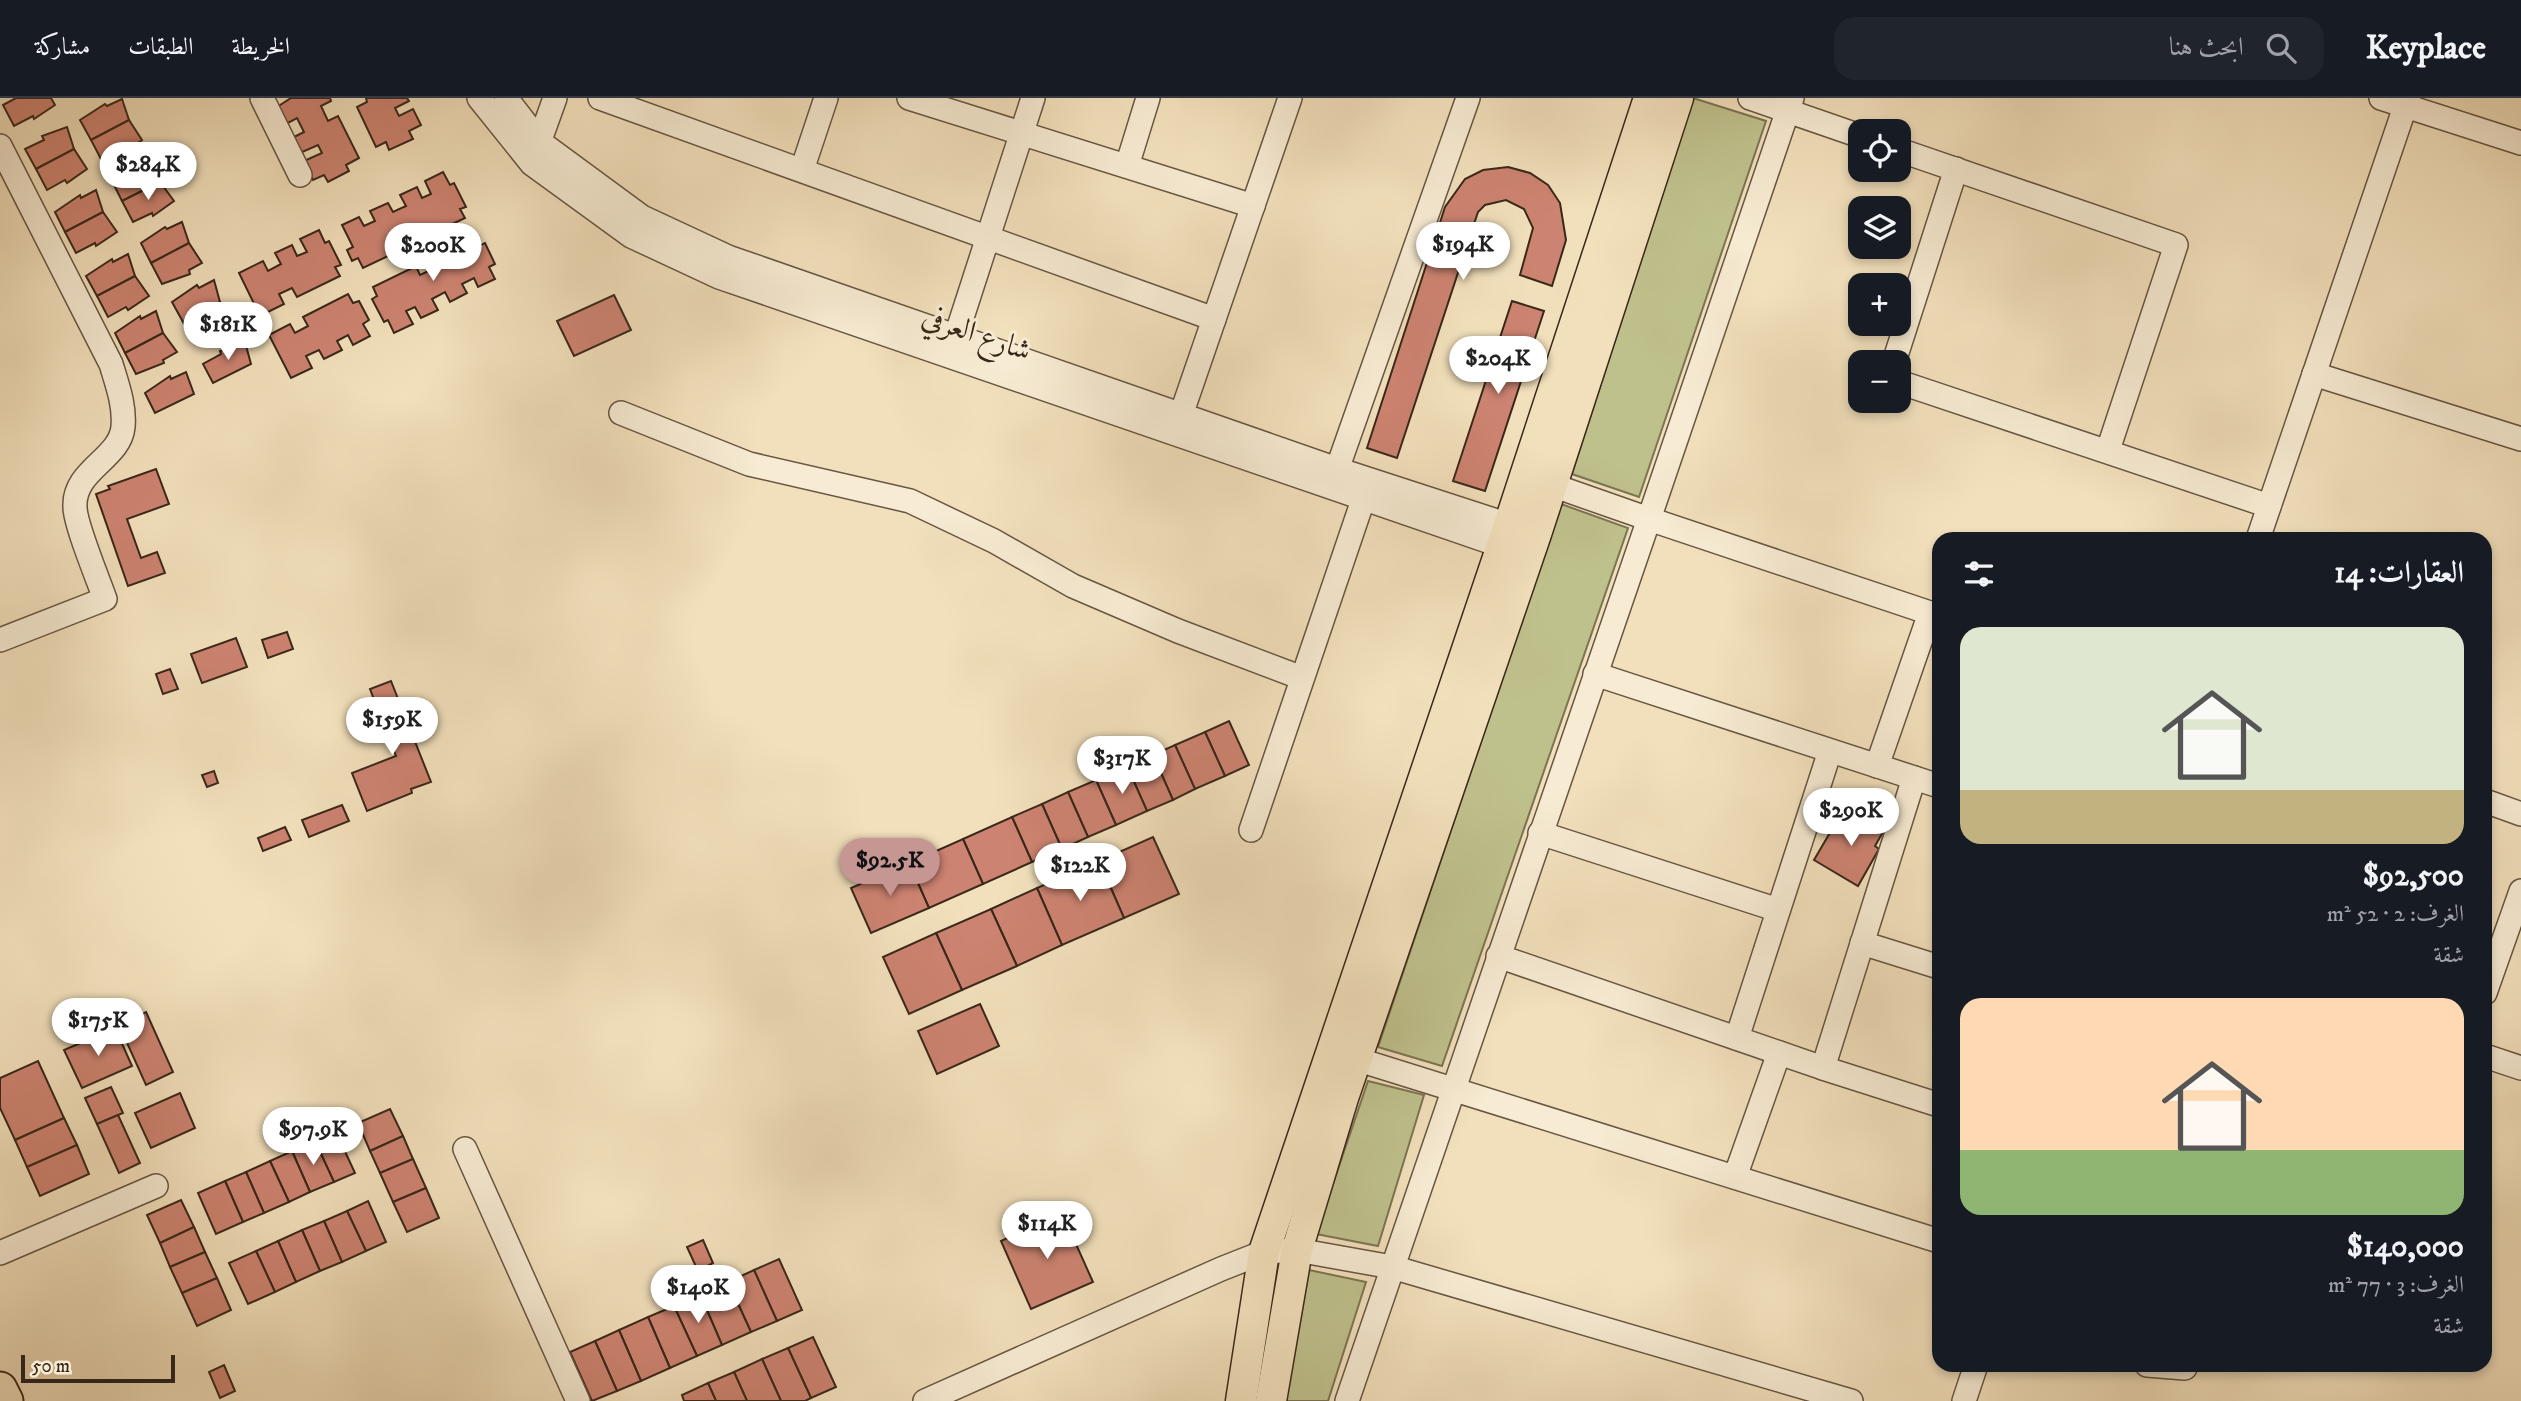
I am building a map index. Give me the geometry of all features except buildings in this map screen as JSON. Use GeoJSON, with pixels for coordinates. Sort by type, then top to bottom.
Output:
{"type":"FeatureCollection","features":[{"type":"Feature","properties":{"kind":"highway"},"geometry":{"type":"LineString","coordinates":[[0,1389],[6,1401]]}},
{"type":"Feature","properties":{"kind":"main road"},"geometry":{"type":"LineString","coordinates":[[1241,1401],[1264,1252],[1506,536],[1649,98]]}},
{"type":"Feature","properties":{"kind":"main road"},"geometry":{"type":"LineString","coordinates":[[1271,1401],[1297,1250],[1356,1059],[1552,485],[1678,98]]}},
{"type":"Feature","properties":{"kind":"street"},"geometry":{"type":"LineString","coordinates":[[262,98],[300,176]]}},
{"type":"Feature","properties":{"kind":"street","name":"شارع العرفي"},"geometry":{"type":"LineString","coordinates":[[479,98],[532,164],[631,236],[719,277],[1506,536]]}},
{"type":"Feature","properties":{"kind":"street","name":"شارع العرفي"},"geometry":{"type":"LineString","coordinates":[[506,98],[540,142],[642,217],[727,257],[1181,415],[1334,479],[1363,500],[1506,536]]}},
{"type":"Feature","properties":{"kind":"street"},"geometry":{"type":"LineString","coordinates":[[532,164],[555,98]]}},
{"type":"Feature","properties":{"kind":"street"},"geometry":{"type":"LineString","coordinates":[[600,98],[1214,319]]}},
{"type":"Feature","properties":{"kind":"street"},"geometry":{"type":"LineString","coordinates":[[802,170],[826,98]]}},
{"type":"Feature","properties":{"kind":"street"},"geometry":{"type":"LineString","coordinates":[[909,98],[1253,206]]}},
{"type":"Feature","properties":{"kind":"street"},"geometry":{"type":"LineString","coordinates":[[956,336],[1034,98]]}},
{"type":"Feature","properties":{"kind":"street"},"geometry":{"type":"LineString","coordinates":[[1127,166],[1148,98]]}},
{"type":"Feature","properties":{"kind":"street"},"geometry":{"type":"LineString","coordinates":[[1181,415],[1290,98]]}},
{"type":"Feature","properties":{"kind":"street"},"geometry":{"type":"LineString","coordinates":[[1334,479],[1468,98]]}},
{"type":"Feature","properties":{"kind":"street"},"geometry":{"type":"LineString","coordinates":[[1750,98],[1789,105],[1848,131]]}},
{"type":"Feature","properties":{"kind":"street"},"geometry":{"type":"LineString","coordinates":[[2381,98],[2407,102],[2521,144]]}},
{"type":"Feature","properties":{"kind":"street"},"geometry":{"type":"LineString","coordinates":[[2260,532],[2407,102]]}},
{"type":"Feature","properties":{"kind":"street"},"geometry":{"type":"LineString","coordinates":[[1347,1401],[1789,105]]}},
{"type":"Feature","properties":{"kind":"street"},"geometry":{"type":"LineString","coordinates":[[0,146],[111,364],[122,400],[123,429],[111,452],[96,464],[81,482],[75,507],[105,599],[0,640]]}},
{"type":"Feature","properties":{"kind":"street"},"geometry":{"type":"LineString","coordinates":[[1911,154],[2176,245],[2108,450]]}},
{"type":"Feature","properties":{"kind":"street"},"geometry":{"type":"LineString","coordinates":[[1898,350],[1956,169]]}},
{"type":"Feature","properties":{"kind":"street"},"geometry":{"type":"LineString","coordinates":[[2314,374],[2521,439]]}},
{"type":"Feature","properties":{"kind":"street"},"geometry":{"type":"LineString","coordinates":[[1911,386],[2269,506]]}},
{"type":"Feature","properties":{"kind":"street"},"geometry":{"type":"LineString","coordinates":[[621,413],[749,464],[910,500],[993,541],[1073,586],[1178,631],[1302,678]]}},
{"type":"Feature","properties":{"kind":"street"},"geometry":{"type":"LineString","coordinates":[[1552,485],[1932,614]]}},
{"type":"Feature","properties":{"kind":"street"},"geometry":{"type":"LineString","coordinates":[[1251,830],[1363,500]]}},
{"type":"Feature","properties":{"kind":"street"},"geometry":{"type":"LineString","coordinates":[[1877,766],[1932,620]]}},
{"type":"Feature","properties":{"kind":"street"},"geometry":{"type":"LineString","coordinates":[[1595,674],[1932,784]]}},
{"type":"Feature","properties":{"kind":"street"},"geometry":{"type":"LineString","coordinates":[[1737,1038],[1830,751]]}},
{"type":"Feature","properties":{"kind":"street"},"geometry":{"type":"LineString","coordinates":[[1823,1068],[1914,778]]}},
{"type":"Feature","properties":{"kind":"street"},"geometry":{"type":"LineString","coordinates":[[2492,804],[2521,814]]}},
{"type":"Feature","properties":{"kind":"street"},"geometry":{"type":"LineString","coordinates":[[1540,833],[1778,910]]}},
{"type":"Feature","properties":{"kind":"street"},"geometry":{"type":"LineString","coordinates":[[2492,973],[2521,891]]}},
{"type":"Feature","properties":{"kind":"street"},"geometry":{"type":"LineString","coordinates":[[1862,943],[1932,965]]}},
{"type":"Feature","properties":{"kind":"street"},"geometry":{"type":"LineString","coordinates":[[1498,956],[1932,1103]]}},
{"type":"Feature","properties":{"kind":"street"},"geometry":{"type":"LineString","coordinates":[[1735,1177],[1779,1053]]}},
{"type":"Feature","properties":{"kind":"street"},"geometry":{"type":"LineString","coordinates":[[2492,1058],[2521,1068]]}},
{"type":"Feature","properties":{"kind":"street"},"geometry":{"type":"LineString","coordinates":[[1356,1059],[1453,1087],[1932,1239]]}},
{"type":"Feature","properties":{"kind":"street"},"geometry":{"type":"LineString","coordinates":[[465,1149],[578,1401]]}},
{"type":"Feature","properties":{"kind":"street"},"geometry":{"type":"LineString","coordinates":[[0,1253],[156,1186]]}},
{"type":"Feature","properties":{"kind":"street"},"geometry":{"type":"LineString","coordinates":[[925,1401],[1264,1252],[1297,1250],[1392,1267],[1851,1401]]}},
{"type":"Feature","properties":{"kind":"street"},"geometry":{"type":"LineString","coordinates":[[1964,1401],[1974,1372]]}},
{"type":"Feature","properties":{"kind":"green space"},"geometry":{"type":"Polygon","coordinates":[[[1693,98],[1766,121],[1639,497],[1572,474],[1693,98]]]}},
{"type":"Feature","properties":{"kind":"green space"},"geometry":{"type":"Polygon","coordinates":[[[1561,504],[1628,528],[1442,1066],[1378,1047],[1561,504]]]}},
{"type":"Feature","properties":{"kind":"green space"},"geometry":{"type":"Polygon","coordinates":[[[1368,1081],[1424,1095],[1378,1246],[1316,1234],[1368,1081]]]}},
{"type":"Feature","properties":{"kind":"green space"},"geometry":{"type":"Polygon","coordinates":[[[1309,1270],[1366,1282],[1328,1401],[1286,1401],[1309,1270]]]}}]}
